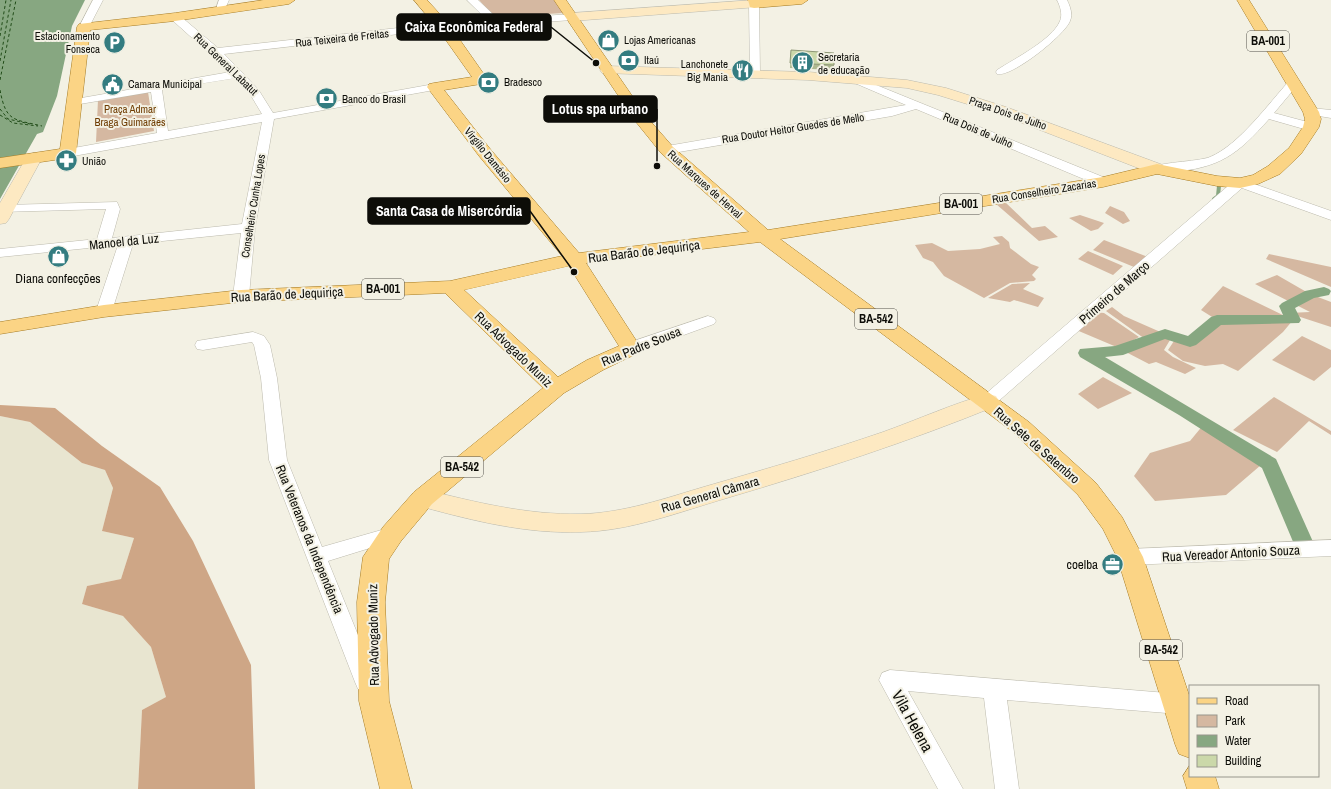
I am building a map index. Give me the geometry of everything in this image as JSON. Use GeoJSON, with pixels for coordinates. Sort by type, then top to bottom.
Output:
{"type":"FeatureCollection","features":[{"type":"Feature","properties":{"kind":"main road"},"geometry":{"type":"LineString","coordinates":[[0,163],[68,153],[84,27],[176,17],[222,5],[289,0]]}},
{"type":"Feature","properties":{"kind":"main road"},"geometry":{"type":"LineString","coordinates":[[420,0],[442,26],[481,80],[434,87]]}},
{"type":"Feature","properties":{"kind":"main road","name":"Rua Marques de Herval"},"geometry":{"type":"LineString","coordinates":[[560,0],[641,118],[667,150],[764,236]]}},
{"type":"Feature","properties":{"kind":"main road"},"geometry":{"type":"LineString","coordinates":[[754,2],[802,0]]}},
{"type":"Feature","properties":{"kind":"main road","name":"BA-001"},"geometry":{"type":"LineString","coordinates":[[1156,169],[1217,181],[1240,183],[1258,179],[1274,170],[1295,151],[1311,120],[1294,82],[1243,0]]}},
{"type":"Feature","properties":{"kind":"main road","name":"Virgílio Damásio"},"geometry":{"type":"LineString","coordinates":[[434,87],[485,153],[574,259],[631,348]]}},
{"type":"Feature","properties":{"kind":"main road","name":"Rua Conselheiro Zacarias"},"geometry":{"type":"LineString","coordinates":[[764,236],[1103,182],[1156,169]]}},
{"type":"Feature","properties":{"kind":"main road","name":"Rua Barão de Jequiriça"},"geometry":{"type":"LineString","coordinates":[[0,328],[104,311],[241,296],[450,286],[574,259],[764,236]]}},
{"type":"Feature","properties":{"kind":"main road","name":"Rua Sete de Setembro"},"geometry":{"type":"LineString","coordinates":[[764,236],[988,401],[1044,447],[1086,488],[1113,524],[1130,557],[1189,741]]}},
{"type":"Feature","properties":{"kind":"main road","name":"Rua Advogado Muniz"},"geometry":{"type":"LineString","coordinates":[[374,701],[370,602],[376,557],[392,534],[423,498],[556,388],[450,286]]}},
{"type":"Feature","properties":{"kind":"main road","name":"Rua Padre Sousa"},"geometry":{"type":"LineString","coordinates":[[556,388],[595,365],[631,348]]}},
{"type":"Feature","properties":{"kind":"main road","name":"Rua Veteranos da Independência"},"geometry":{"type":"LineString","coordinates":[[374,701],[396,789]]}},
{"type":"Feature","properties":{"kind":"main road"},"geometry":{"type":"LineString","coordinates":[[1199,777],[1203,789]]}},
{"type":"Feature","properties":{"kind":"street"},"geometry":{"type":"LineString","coordinates":[[84,27],[98,0]]}},
{"type":"Feature","properties":{"kind":"street"},"geometry":{"type":"LineString","coordinates":[[472,0],[495,22]]}},
{"type":"Feature","properties":{"kind":"street"},"geometry":{"type":"LineString","coordinates":[[1001,72],[1046,41],[1062,27],[1065,22],[1066,12],[1062,0]]}},
{"type":"Feature","properties":{"kind":"street"},"geometry":{"type":"LineString","coordinates":[[572,17],[754,2],[756,74]]}},
{"type":"Feature","properties":{"kind":"street","name":"Rua General Labatut"},"geometry":{"type":"LineString","coordinates":[[176,17],[259,95],[267,107],[270,117]]}},
{"type":"Feature","properties":{"kind":"street","name":"Rua Teixeira de Freitas"},"geometry":{"type":"LineString","coordinates":[[214,52],[442,26],[572,17]]}},
{"type":"Feature","properties":{"kind":"street","name":"Praça Dois de Julho"},"geometry":{"type":"LineString","coordinates":[[607,70],[756,74],[854,79],[924,87],[973,100],[1028,119],[1156,169]]}},
{"type":"Feature","properties":{"kind":"street"},"geometry":{"type":"LineString","coordinates":[[74,102],[237,74]]}},
{"type":"Feature","properties":{"kind":"street","name":"Rua Dois de Julho"},"geometry":{"type":"LineString","coordinates":[[854,79],[1103,182]]}},
{"type":"Feature","properties":{"kind":"street","name":"BA-001"},"geometry":{"type":"LineString","coordinates":[[1156,169],[1203,163],[1217,159],[1227,153],[1247,135],[1294,82]]}},
{"type":"Feature","properties":{"kind":"street"},"geometry":{"type":"LineString","coordinates":[[68,153],[434,87]]}},
{"type":"Feature","properties":{"kind":"street"},"geometry":{"type":"LineString","coordinates":[[156,88],[163,136]]}},
{"type":"Feature","properties":{"kind":"street","name":"Rua Doutor Heitor Guedes de Mello"},"geometry":{"type":"LineString","coordinates":[[667,150],[892,112],[918,105]]}},
{"type":"Feature","properties":{"kind":"street"},"geometry":{"type":"LineString","coordinates":[[1266,114],[1311,120],[1331,114]]}},
{"type":"Feature","properties":{"kind":"street","name":"Conselheiro Cunha Lopes"},"geometry":{"type":"LineString","coordinates":[[241,296],[248,228],[270,117]]}},
{"type":"Feature","properties":{"kind":"street"},"geometry":{"type":"LineString","coordinates":[[3,214],[30,159]]}},
{"type":"Feature","properties":{"kind":"street"},"geometry":{"type":"LineString","coordinates":[[1240,183],[1331,216]]}},
{"type":"Feature","properties":{"kind":"street","name":"Primeiro de Março"},"geometry":{"type":"LineString","coordinates":[[988,401],[1240,183]]}},
{"type":"Feature","properties":{"kind":"street"},"geometry":{"type":"LineString","coordinates":[[3,214],[112,205],[113,209],[103,243]]}},
{"type":"Feature","properties":{"kind":"street","name":"Manoel da Luz"},"geometry":{"type":"LineString","coordinates":[[0,254],[248,228]]}},
{"type":"Feature","properties":{"kind":"street"},"geometry":{"type":"LineString","coordinates":[[104,311],[127,241]]}},
{"type":"Feature","properties":{"kind":"street","name":"Rua Padre Sousa"},"geometry":{"type":"LineString","coordinates":[[631,348],[708,321]]}},
{"type":"Feature","properties":{"kind":"street","name":"Rua Veteranos da Independência"},"geometry":{"type":"LineString","coordinates":[[203,344],[253,337],[258,339],[262,345],[269,378],[278,460],[374,701]]}},
{"type":"Feature","properties":{"kind":"street","name":"Rua General Câmara"},"geometry":{"type":"LineString","coordinates":[[423,498],[472,511],[517,520],[582,523],[632,517],[879,443],[929,426],[988,401]]}},
{"type":"Feature","properties":{"kind":"street"},"geometry":{"type":"LineString","coordinates":[[317,556],[392,534]]}},
{"type":"Feature","properties":{"kind":"street","name":"Rua Vereador Antonio Souza"},"geometry":{"type":"LineString","coordinates":[[1130,557],[1331,548]]}},
{"type":"Feature","properties":{"kind":"street","name":"Vila Helena"},"geometry":{"type":"LineString","coordinates":[[951,789],[890,680],[1178,704]]}},
{"type":"Feature","properties":{"kind":"street"},"geometry":{"type":"LineString","coordinates":[[994,688],[1007,789]]}},
{"type":"Feature","properties":{"kind":"shaded area"},"geometry":{"type":"Polygon","coordinates":[[[0,405],[55,408],[102,446],[160,487],[193,541],[251,665],[255,789],[138,789],[142,710],[166,697],[151,647],[123,616],[82,604],[87,586],[121,579],[134,538],[102,531],[113,488],[105,470],[82,463],[30,422],[0,416],[0,405]]]}},
{"type":"Feature","properties":{"kind":"shaded area"},"geometry":{"type":"Polygon","coordinates":[[[0,416],[30,422],[82,463],[105,470],[113,488],[102,531],[134,538],[121,579],[87,586],[82,604],[123,616],[151,647],[166,697],[142,710],[138,789],[0,789],[0,416]]]}},
{"type":"Feature","properties":{"kind":"green space"},"geometry":{"type":"Polygon","coordinates":[[[479,0],[555,0],[564,13],[494,17],[479,0]]]}},
{"type":"Feature","properties":{"kind":"green space","name":"Praça Admar Braga Guimarães"},"geometry":{"type":"Polygon","coordinates":[[[148,92],[154,131],[96,142],[98,100],[148,92]]]}},
{"type":"Feature","properties":{"kind":"green space"},"geometry":{"type":"Polygon","coordinates":[[[1005,202],[1032,228],[1045,226],[1058,237],[1039,241],[996,204],[1005,202]]]}},
{"type":"Feature","properties":{"kind":"green space"},"geometry":{"type":"Polygon","coordinates":[[[1110,206],[1124,212],[1130,221],[1123,224],[1105,213],[1110,206]]]}},
{"type":"Feature","properties":{"kind":"green space"},"geometry":{"type":"Polygon","coordinates":[[[1080,215],[1104,223],[1098,229],[1091,231],[1069,218],[1080,215]]]}},
{"type":"Feature","properties":{"kind":"green space"},"geometry":{"type":"Polygon","coordinates":[[[1002,236],[1009,242],[1010,248],[1031,264],[1039,267],[1032,275],[1036,279],[1034,281],[1010,283],[984,298],[944,276],[933,262],[923,258],[915,245],[932,243],[948,251],[980,249],[1000,244],[993,237],[1002,236]]]}},
{"type":"Feature","properties":{"kind":"green space"},"geometry":{"type":"Polygon","coordinates":[[[1104,240],[1148,257],[1134,267],[1093,250],[1104,240]]]}},
{"type":"Feature","properties":{"kind":"green space"},"geometry":{"type":"Polygon","coordinates":[[[1088,251],[1123,266],[1113,275],[1078,259],[1088,251]]]}},
{"type":"Feature","properties":{"kind":"green space"},"geometry":{"type":"Polygon","coordinates":[[[1269,254],[1331,267],[1331,287],[1266,259],[1269,254]]]}},
{"type":"Feature","properties":{"kind":"green space"},"geometry":{"type":"Polygon","coordinates":[[[1277,275],[1310,294],[1331,302],[1331,327],[1288,313],[1310,312],[1255,284],[1277,275]]]}},
{"type":"Feature","properties":{"kind":"green space"},"geometry":{"type":"Polygon","coordinates":[[[1030,283],[1023,289],[1044,298],[1038,307],[1014,300],[1010,302],[988,298],[1012,284],[1030,283]]]}},
{"type":"Feature","properties":{"kind":"green space"},"geometry":{"type":"Polygon","coordinates":[[[1223,286],[1293,320],[1283,332],[1238,371],[1223,364],[1205,366],[1183,361],[1168,350],[1178,335],[1190,342],[1201,337],[1217,320],[1201,310],[1223,286]]]}},
{"type":"Feature","properties":{"kind":"green space"},"geometry":{"type":"Polygon","coordinates":[[[1112,307],[1124,316],[1165,334],[1156,339],[1145,339],[1106,311],[1112,307]]]}},
{"type":"Feature","properties":{"kind":"green space"},"geometry":{"type":"Polygon","coordinates":[[[1095,312],[1104,313],[1139,337],[1119,348],[1074,329],[1095,312]]]}},
{"type":"Feature","properties":{"kind":"green space"},"geometry":{"type":"Polygon","coordinates":[[[1167,335],[1173,335],[1164,350],[1173,357],[1196,368],[1185,374],[1156,362],[1149,364],[1122,350],[1142,342],[1161,339],[1167,335]]]}},
{"type":"Feature","properties":{"kind":"green space"},"geometry":{"type":"Polygon","coordinates":[[[1302,336],[1331,350],[1331,367],[1314,381],[1272,360],[1302,336]]]}},
{"type":"Feature","properties":{"kind":"green space"},"geometry":{"type":"Polygon","coordinates":[[[1103,377],[1132,393],[1098,409],[1078,394],[1103,377]]]}},
{"type":"Feature","properties":{"kind":"green space"},"geometry":{"type":"Polygon","coordinates":[[[1274,397],[1331,431],[1331,435],[1309,421],[1277,452],[1233,430],[1274,397]]]}},
{"type":"Feature","properties":{"kind":"green space"},"geometry":{"type":"Polygon","coordinates":[[[1204,424],[1238,452],[1261,465],[1226,495],[1155,501],[1134,476],[1150,453],[1190,441],[1204,424]]]}},
{"type":"Feature","properties":{"kind":"water"},"geometry":{"type":"Polygon","coordinates":[[[0,0],[85,0],[72,26],[57,96],[43,132],[37,134],[0,199],[0,0]]]}},
{"type":"Feature","properties":{"kind":"building"},"geometry":{"type":"Polygon","coordinates":[[[791,50],[834,53],[834,65],[790,63],[791,50]]]}},
{"type":"Feature","properties":{"kind":"waterway"},"geometry":{"type":"LineString","coordinates":[[1214,199],[1218,196],[1219,186]]}},
{"type":"Feature","properties":{"kind":"waterway"},"geometry":{"type":"LineString","coordinates":[[1304,544],[1270,464],[1185,411],[1086,353],[1117,351],[1165,334],[1190,342],[1217,320],[1293,320],[1287,306],[1310,294],[1324,292]]}},
{"type":"Feature","properties":{"kind":"ferry route"},"geometry":{"type":"LineString","coordinates":[[0,36],[6,0]]}},
{"type":"Feature","properties":{"kind":"ferry route"},"geometry":{"type":"LineString","coordinates":[[0,61],[11,0]]}},
{"type":"Feature","properties":{"kind":"ferry route"},"geometry":{"type":"LineString","coordinates":[[0,80],[16,0]]}},
{"type":"Feature","properties":{"kind":"ferry route"},"geometry":{"type":"LineString","coordinates":[[0,90],[2,100],[8,114],[18,120],[42,126]]}},
{"type":"Feature","properties":{"kind":"ferry route"},"geometry":{"type":"LineString","coordinates":[[0,109],[8,119],[30,124]]}},
{"type":"Feature","properties":{"kind":"ferry route"},"geometry":{"type":"LineString","coordinates":[[0,115],[13,123],[38,126]]}},
{"type":"Feature","properties":{"kind":"place","name":"Lojas Americanas"},"geometry":{"type":"Point","coordinates":[608,40]}},
{"type":"Feature","properties":{"kind":"place","name":"Estacionamento Fonseca"},"geometry":{"type":"Point","coordinates":[115,42]}},
{"type":"Feature","properties":{"kind":"place","name":"Itaú"},"geometry":{"type":"Point","coordinates":[628,60]}},
{"type":"Feature","properties":{"kind":"place","name":"Caixa Econômica Federal"},"geometry":{"type":"Point","coordinates":[596,63]}},
{"type":"Feature","properties":{"kind":"place","name":"Secretaria de educação"},"geometry":{"type":"Point","coordinates":[803,63]}},
{"type":"Feature","properties":{"kind":"place","name":"Lanchonete Big Mania"},"geometry":{"type":"Point","coordinates":[743,70]}},
{"type":"Feature","properties":{"kind":"place","name":"Bradesco"},"geometry":{"type":"Point","coordinates":[489,82]}},
{"type":"Feature","properties":{"kind":"place","name":"Camara Municipal"},"geometry":{"type":"Point","coordinates":[112,84]}},
{"type":"Feature","properties":{"kind":"place","name":"Banco do Brasil"},"geometry":{"type":"Point","coordinates":[327,99]}},
{"type":"Feature","properties":{"kind":"place","name":"União"},"geometry":{"type":"Point","coordinates":[66,161]}},
{"type":"Feature","properties":{"kind":"place","name":"Lotus spa urbano"},"geometry":{"type":"Point","coordinates":[657,166]}},
{"type":"Feature","properties":{"kind":"place","name":"Diana confecções"},"geometry":{"type":"Point","coordinates":[58,256]}},
{"type":"Feature","properties":{"kind":"place","name":"Santa Casa de Misercórdia"},"geometry":{"type":"Point","coordinates":[574,272]}},
{"type":"Feature","properties":{"kind":"place","name":"coelba"},"geometry":{"type":"Point","coordinates":[1113,564]}}]}
